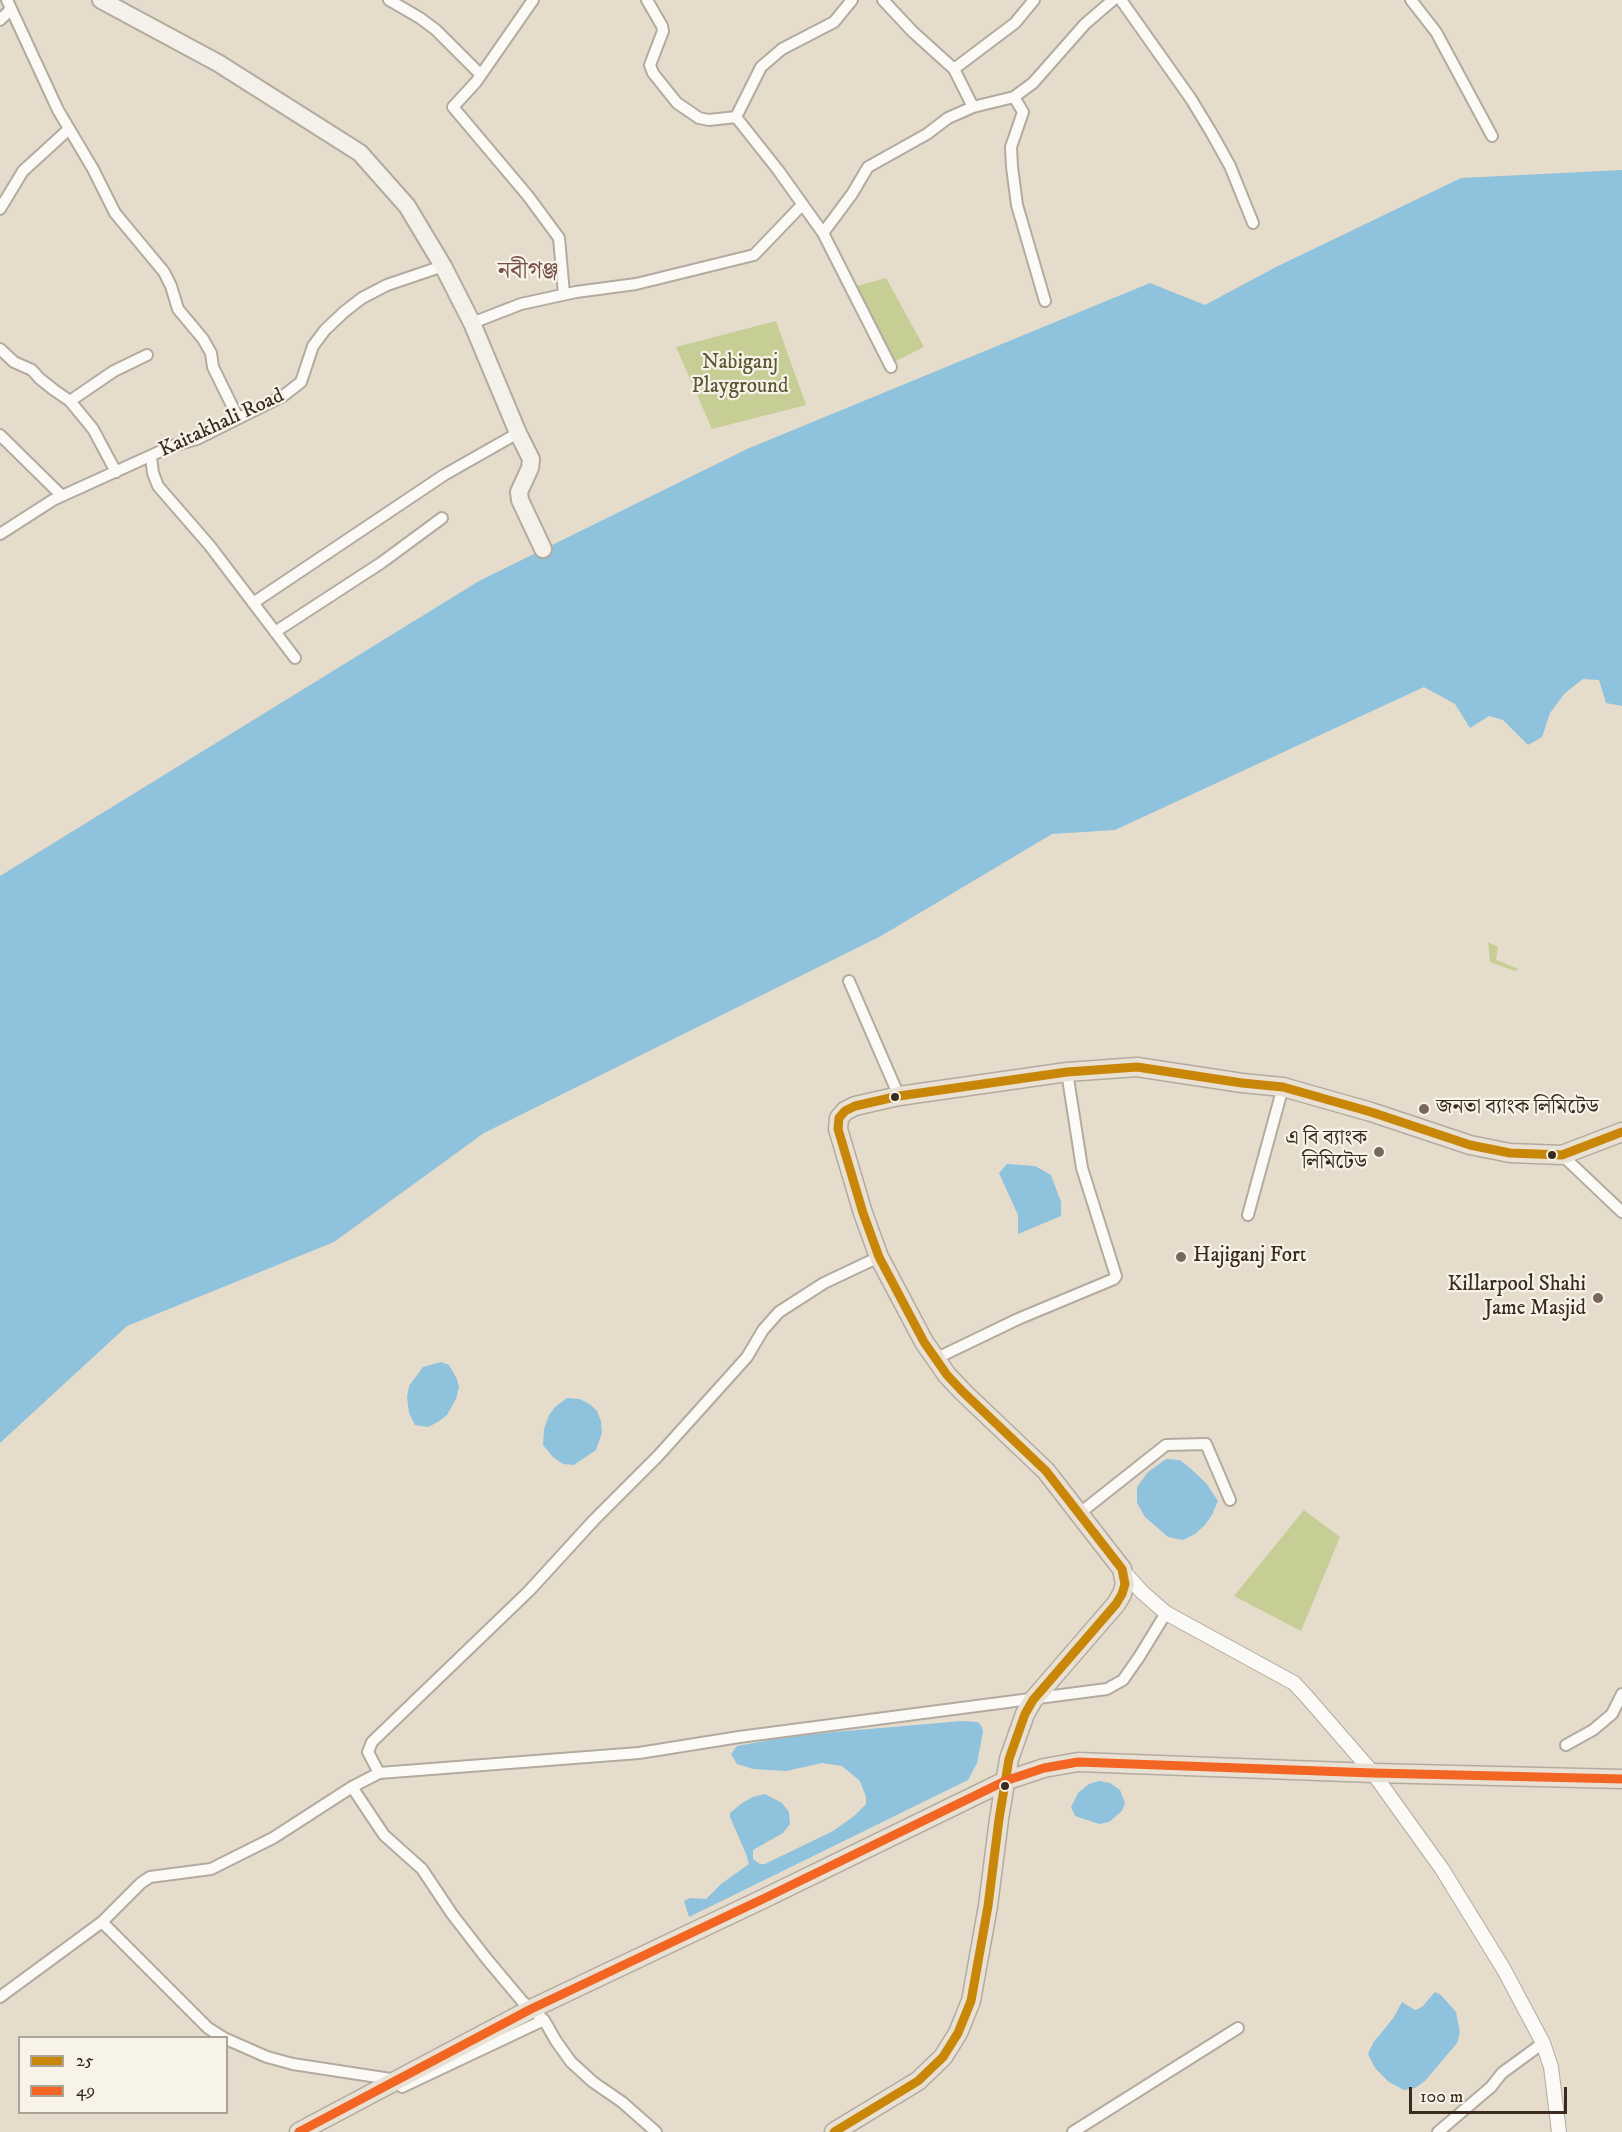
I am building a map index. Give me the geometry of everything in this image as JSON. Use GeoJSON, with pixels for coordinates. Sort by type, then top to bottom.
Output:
{"type":"FeatureCollection","features":[{"type":"Feature","properties":{"kind":"main road"},"geometry":{"type":"LineString","coordinates":[[101,0],[218,63],[360,153],[407,206],[443,266],[472,323],[531,459],[519,492],[520,500],[543,549]]}},
{"type":"Feature","properties":{"kind":"main road"},"geometry":{"type":"LineString","coordinates":[[834,2132],[918,2081],[943,2057],[958,2033],[971,2001],[988,1906],[1009,1759],[1025,1714],[1033,1700],[1122,1594],[1125,1584],[1122,1569],[1046,1471],[963,1392],[935,1359],[904,1307],[879,1257],[863,1213],[838,1129],[839,1118],[845,1111],[855,1106],[899,1096],[1067,1072],[1137,1066],[1242,1083],[1283,1087],[1371,1112],[1470,1145],[1509,1153],[1562,1155],[1622,1132]]}},
{"type":"Feature","properties":{"kind":"main road"},"geometry":{"type":"LineString","coordinates":[[299,2132],[1005,1781],[1044,1768],[1078,1762],[1622,1779]]}},
{"type":"Feature","properties":{"kind":"street"},"geometry":{"type":"LineString","coordinates":[[389,0],[436,30],[481,75]]}},
{"type":"Feature","properties":{"kind":"street"},"geometry":{"type":"LineString","coordinates":[[533,0],[481,75],[453,107],[528,196],[559,238],[564,294]]}},
{"type":"Feature","properties":{"kind":"street"},"geometry":{"type":"LineString","coordinates":[[647,0],[663,31],[650,65],[653,73],[677,103],[699,118],[709,120],[736,117]]}},
{"type":"Feature","properties":{"kind":"street"},"geometry":{"type":"LineString","coordinates":[[736,117],[761,67],[782,49],[834,22],[852,0]]}},
{"type":"Feature","properties":{"kind":"street"},"geometry":{"type":"LineString","coordinates":[[883,0],[913,32],[954,69],[973,107]]}},
{"type":"Feature","properties":{"kind":"street"},"geometry":{"type":"LineString","coordinates":[[954,69],[1015,23],[1034,0]]}},
{"type":"Feature","properties":{"kind":"street"},"geometry":{"type":"LineString","coordinates":[[823,233],[852,194],[868,167],[927,134],[948,118],[973,107],[1014,97],[1033,83],[1085,24],[1113,0]]}},
{"type":"Feature","properties":{"kind":"street"},"geometry":{"type":"LineString","coordinates":[[1121,0],[1206,124],[1230,166],[1253,223]]}},
{"type":"Feature","properties":{"kind":"street"},"geometry":{"type":"LineString","coordinates":[[1411,0],[1436,32],[1492,136]]}},
{"type":"Feature","properties":{"kind":"street"},"geometry":{"type":"LineString","coordinates":[[0,20],[8,5]]}},
{"type":"Feature","properties":{"kind":"street"},"geometry":{"type":"LineString","coordinates":[[8,5],[69,129],[93,169],[115,213],[164,272],[178,309],[203,339],[211,353],[213,367],[238,418]]}},
{"type":"Feature","properties":{"kind":"street"},"geometry":{"type":"LineString","coordinates":[[1014,97],[1023,112],[1011,147],[1017,205],[1046,301]]}},
{"type":"Feature","properties":{"kind":"street"},"geometry":{"type":"LineString","coordinates":[[736,117],[823,233],[891,367]]}},
{"type":"Feature","properties":{"kind":"street"},"geometry":{"type":"LineString","coordinates":[[0,209],[23,171],[69,129]]}},
{"type":"Feature","properties":{"kind":"street"},"geometry":{"type":"LineString","coordinates":[[472,323],[520,304],[564,294],[636,284],[754,255],[802,205]]}},
{"type":"Feature","properties":{"kind":"street","name":"Kaitakhali Road"},"geometry":{"type":"LineString","coordinates":[[0,534],[62,496],[179,444],[197,439],[283,396],[302,382],[313,345],[325,330],[362,298],[387,285],[443,266]]}},
{"type":"Feature","properties":{"kind":"street"},"geometry":{"type":"LineString","coordinates":[[0,349],[14,362],[32,370],[46,384],[70,400],[93,429],[116,472]]}},
{"type":"Feature","properties":{"kind":"street"},"geometry":{"type":"LineString","coordinates":[[70,400],[114,371],[147,355]]}},
{"type":"Feature","properties":{"kind":"street"},"geometry":{"type":"LineString","coordinates":[[253,603],[444,475],[518,433]]}},
{"type":"Feature","properties":{"kind":"street"},"geometry":{"type":"LineString","coordinates":[[2,440],[62,496]]}},
{"type":"Feature","properties":{"kind":"street"},"geometry":{"type":"LineString","coordinates":[[151,457],[153,473],[158,486],[210,546],[295,658]]}},
{"type":"Feature","properties":{"kind":"street"},"geometry":{"type":"LineString","coordinates":[[275,632],[381,563],[442,518]]}},
{"type":"Feature","properties":{"kind":"street"},"geometry":{"type":"LineString","coordinates":[[849,981],[899,1096]]}},
{"type":"Feature","properties":{"kind":"street"},"geometry":{"type":"LineString","coordinates":[[935,1359],[1018,1319],[1114,1279],[1116,1276],[1082,1168],[1067,1072]]}},
{"type":"Feature","properties":{"kind":"street"},"geometry":{"type":"LineString","coordinates":[[1248,1215],[1283,1087]]}},
{"type":"Feature","properties":{"kind":"street"},"geometry":{"type":"LineString","coordinates":[[1562,1155],[1622,1212]]}},
{"type":"Feature","properties":{"kind":"street"},"geometry":{"type":"LineString","coordinates":[[379,1773],[368,1752],[372,1742],[529,1591],[594,1520],[658,1456],[747,1357],[763,1330],[779,1312],[824,1283],[879,1257]]}},
{"type":"Feature","properties":{"kind":"street"},"geometry":{"type":"LineString","coordinates":[[1080,1513],[1166,1445],[1206,1444],[1230,1500]]}},
{"type":"Feature","properties":{"kind":"street"},"geometry":{"type":"LineString","coordinates":[[1122,1569],[1142,1593],[1166,1613],[1294,1683],[1373,1773],[1443,1869],[1503,1968],[1543,2043],[1551,2067],[1559,2132]]}},
{"type":"Feature","properties":{"kind":"street"},"geometry":{"type":"LineString","coordinates":[[0,1997],[102,1922],[150,1877],[211,1869],[273,1838],[352,1786],[379,1773],[639,1753],[762,1734],[1107,1689],[1123,1680],[1166,1613]]}},
{"type":"Feature","properties":{"kind":"street"},"geometry":{"type":"LineString","coordinates":[[1566,1745],[1593,1730],[1612,1714],[1622,1694]]}},
{"type":"Feature","properties":{"kind":"street"},"geometry":{"type":"LineString","coordinates":[[352,1786],[384,1835],[422,1869],[452,1914],[486,1958],[522,2001],[538,2015],[571,2061],[592,2082],[622,2102],[656,2132]]}},
{"type":"Feature","properties":{"kind":"street"},"geometry":{"type":"LineString","coordinates":[[102,1922],[208,2028],[222,2036]]}},
{"type":"Feature","properties":{"kind":"street"},"geometry":{"type":"LineString","coordinates":[[311,2132],[538,2015]]}},
{"type":"Feature","properties":{"kind":"street"},"geometry":{"type":"LineString","coordinates":[[1073,2132],[1238,2028]]}},
{"type":"Feature","properties":{"kind":"street"},"geometry":{"type":"LineString","coordinates":[[228,2039],[267,2057],[293,2064],[400,2080]]}},
{"type":"Feature","properties":{"kind":"street"},"geometry":{"type":"LineString","coordinates":[[1438,2132],[1491,2087],[1502,2073],[1543,2043]]}},
{"type":"Feature","properties":{"kind":"green space"},"geometry":{"type":"Polygon","coordinates":[[[886,278],[924,347],[894,362],[857,286],[886,278]]]}},
{"type":"Feature","properties":{"kind":"green space","name":"Nabiganj Playground"},"geometry":{"type":"Polygon","coordinates":[[[776,321],[806,405],[712,429],[676,347],[776,321]]]}},
{"type":"Feature","properties":{"kind":"green space"},"geometry":{"type":"Polygon","coordinates":[[[1488,942],[1498,947],[1496,960],[1519,969],[1515,971],[1490,962],[1488,942]]]}},
{"type":"Feature","properties":{"kind":"green space"},"geometry":{"type":"Polygon","coordinates":[[[1304,1510],[1340,1537],[1301,1631],[1234,1596],[1304,1510]]]}},
{"type":"Feature","properties":{"kind":"water"},"geometry":{"type":"Polygon","coordinates":[[[1622,170],[1622,706],[1606,703],[1599,680],[1583,679],[1565,693],[1550,713],[1542,737],[1528,745],[1503,720],[1489,716],[1470,728],[1455,704],[1424,687],[1115,830],[1052,834],[881,936],[484,1133],[334,1242],[127,1326],[0,1443],[0,876],[479,581],[747,449],[1150,283],[1205,305],[1276,267],[1461,178],[1622,170]]]}},
{"type":"Feature","properties":{"kind":"water"},"geometry":{"type":"Polygon","coordinates":[[[1007,1164],[1035,1166],[1051,1175],[1061,1202],[1061,1216],[1018,1234],[1018,1215],[999,1173],[1007,1164]]]}},
{"type":"Feature","properties":{"kind":"water"},"geometry":{"type":"Polygon","coordinates":[[[441,1362],[449,1365],[457,1379],[459,1387],[456,1399],[447,1415],[438,1422],[428,1427],[415,1425],[409,1413],[407,1397],[409,1386],[423,1367],[441,1362]]]}},
{"type":"Feature","properties":{"kind":"water"},"geometry":{"type":"Polygon","coordinates":[[[567,1398],[580,1399],[591,1405],[597,1411],[601,1421],[602,1433],[596,1450],[574,1465],[563,1464],[553,1457],[543,1445],[544,1429],[549,1415],[567,1398]]]}},
{"type":"Feature","properties":{"kind":"water"},"geometry":{"type":"Polygon","coordinates":[[[1166,1459],[1180,1460],[1190,1468],[1206,1483],[1218,1501],[1205,1525],[1195,1534],[1183,1540],[1168,1537],[1145,1517],[1137,1503],[1137,1487],[1148,1472],[1166,1459]]]}},
{"type":"Feature","properties":{"kind":"water"},"geometry":{"type":"Polygon","coordinates":[[[962,1721],[978,1722],[983,1732],[977,1763],[968,1780],[689,1917],[684,1901],[690,1898],[706,1899],[721,1884],[749,1864],[730,1817],[730,1813],[742,1803],[765,1794],[782,1803],[789,1812],[790,1824],[783,1833],[753,1850],[753,1859],[760,1864],[765,1864],[833,1831],[866,1804],[860,1781],[842,1766],[822,1763],[786,1771],[753,1769],[737,1764],[731,1754],[737,1746],[834,1732],[962,1721]]]}},
{"type":"Feature","properties":{"kind":"water"},"geometry":{"type":"Polygon","coordinates":[[[1099,1781],[1110,1783],[1120,1790],[1125,1803],[1122,1811],[1109,1822],[1099,1824],[1075,1816],[1071,1807],[1078,1793],[1089,1784],[1099,1781]]]}},
{"type":"Feature","properties":{"kind":"water"},"geometry":{"type":"Polygon","coordinates":[[[1435,1992],[1441,1995],[1456,2012],[1460,2032],[1457,2043],[1425,2081],[1415,2088],[1404,2090],[1389,2082],[1375,2068],[1368,2054],[1373,2043],[1394,2017],[1402,2002],[1415,2010],[1422,2007],[1435,1992]]]}},
{"type":"Feature","properties":{"kind":"transit line","name":"25"},"geometry":{"type":"LineString","coordinates":[[834,2132],[918,2081],[943,2057],[958,2033],[971,2001],[988,1906],[1009,1759],[1025,1714],[1033,1700],[1116,1604],[1125,1584],[1122,1569],[1046,1471],[963,1392],[947,1375],[924,1342],[879,1257],[863,1213],[838,1129],[839,1118],[845,1111],[855,1106],[899,1096],[1067,1072],[1137,1067],[1283,1087],[1371,1112],[1470,1145],[1510,1153],[1562,1155],[1622,1132]]}},
{"type":"Feature","properties":{"kind":"transit line","name":"49"},"geometry":{"type":"LineString","coordinates":[[299,2132],[531,2009],[1005,1781],[1044,1768],[1078,1762],[1622,1779]]}},
{"type":"Feature","properties":{"kind":"place","name":"জনতা ব্যাংক লিমিটেড"},"geometry":{"type":"Point","coordinates":[1424,1109]}},
{"type":"Feature","properties":{"kind":"place","name":"এ বি ব্যাংক লিমিটেড"},"geometry":{"type":"Point","coordinates":[1379,1152]}},
{"type":"Feature","properties":{"kind":"place","name":"Hajiganj Fort"},"geometry":{"type":"Point","coordinates":[1181,1257]}},
{"type":"Feature","properties":{"kind":"place","name":"Killarpool Shahi Jame Masjid"},"geometry":{"type":"Point","coordinates":[1598,1298]}},
{"type":"Feature","properties":{"kind":"district","name":"নবীগঞ্জ"},"geometry":{"type":"Point","coordinates":[528,273]}}]}
